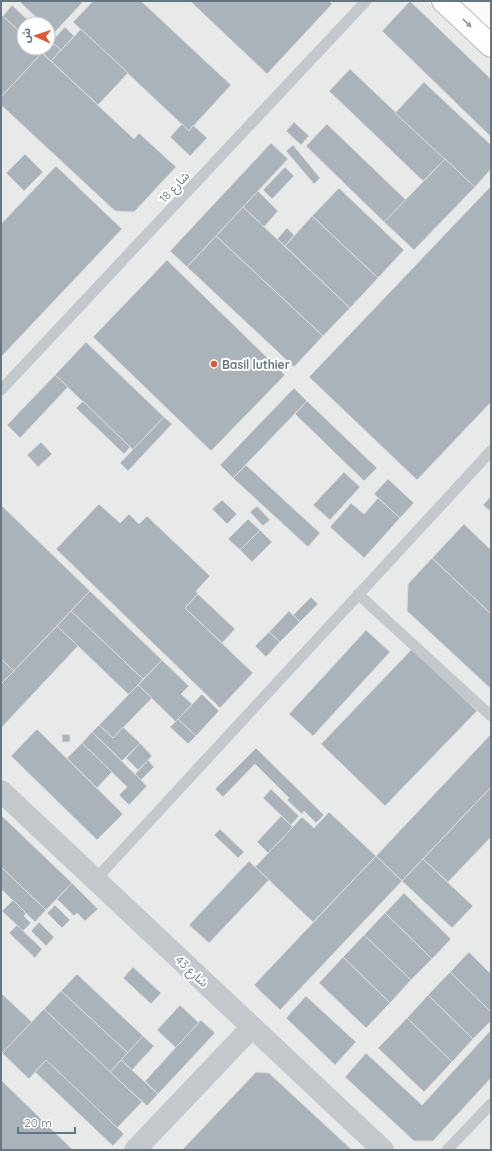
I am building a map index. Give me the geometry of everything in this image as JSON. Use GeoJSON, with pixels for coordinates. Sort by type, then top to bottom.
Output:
{"type":"FeatureCollection","features":[{"type":"Feature","properties":{"kind":"main road"},"geometry":{"type":"LineString","coordinates":[[443,1],[491,46]]}},
{"type":"Feature","properties":{"kind":"street","name":"شارع 43"},"geometry":{"type":"LineString","coordinates":[[1,791],[383,1150]]}},
{"type":"Feature","properties":{"kind":"street"},"geometry":{"type":"LineString","coordinates":[[135,1150],[252,1028]]}},
{"type":"Feature","properties":{"kind":"lane","name":"شارع 18"},"geometry":{"type":"LineString","coordinates":[[1,390],[366,1]]}},
{"type":"Feature","properties":{"kind":"lane"},"geometry":{"type":"LineString","coordinates":[[95,880],[491,451]]}},
{"type":"Feature","properties":{"kind":"lane"},"geometry":{"type":"LineString","coordinates":[[358,594],[491,716]]}},
{"type":"Feature","properties":{"kind":"lane"},"geometry":{"type":"LineString","coordinates":[[447,1150],[491,1104]]}},
{"type":"Feature","properties":{"kind":"shaded area"},"geometry":{"type":"Polygon","coordinates":[[[1,1],[427,1],[491,61],[491,1150],[1,1150],[1,1]]]}},
{"type":"Feature","properties":{"kind":"building"},"geometry":{"type":"Polygon","coordinates":[[[19,1],[80,1],[82,3],[56,31],[56,16],[35,16],[19,1]]]}},
{"type":"Feature","properties":{"kind":"building"},"geometry":{"type":"Polygon","coordinates":[[[93,1],[141,1],[231,85],[189,131],[73,22],[93,1]]]}},
{"type":"Feature","properties":{"kind":"building"},"geometry":{"type":"Polygon","coordinates":[[[190,1],[329,1],[332,4],[267,74],[190,1]]]}},
{"type":"Feature","properties":{"kind":"building"},"geometry":{"type":"Polygon","coordinates":[[[410,1],[491,79],[491,137],[382,31],[410,1]]]}},
{"type":"Feature","properties":{"kind":"building"},"geometry":{"type":"Polygon","coordinates":[[[12,5],[24,16],[16,16],[16,28],[3,16],[12,5]]]}},
{"type":"Feature","properties":{"kind":"building"},"geometry":{"type":"Polygon","coordinates":[[[1,14],[16,28],[16,56],[39,56],[1,97],[1,14]]]}},
{"type":"Feature","properties":{"kind":"building"},"geometry":{"type":"Polygon","coordinates":[[[65,27],[74,36],[61,50],[56,46],[56,37],[65,27]]]}},
{"type":"Feature","properties":{"kind":"building"},"geometry":{"type":"Polygon","coordinates":[[[81,29],[128,73],[98,105],[51,61],[81,29]]]}},
{"type":"Feature","properties":{"kind":"building"},"geometry":{"type":"Polygon","coordinates":[[[56,46],[61,50],[56,56],[56,46]]]}},
{"type":"Feature","properties":{"kind":"building"},"geometry":{"type":"Polygon","coordinates":[[[39,56],[45,56],[134,139],[139,133],[176,167],[134,212],[115,211],[1,105],[1,97],[39,56]]]}},
{"type":"Feature","properties":{"kind":"building"},"geometry":{"type":"Polygon","coordinates":[[[46,56],[56,56],[51,61],[46,56]]]}},
{"type":"Feature","properties":{"kind":"building"},"geometry":{"type":"Polygon","coordinates":[[[350,69],[445,159],[423,181],[329,91],[350,69]]]}},
{"type":"Feature","properties":{"kind":"building"},"geometry":{"type":"Polygon","coordinates":[[[424,82],[491,145],[491,169],[475,187],[395,113],[424,82]]]}},
{"type":"Feature","properties":{"kind":"building"},"geometry":{"type":"Polygon","coordinates":[[[294,122],[309,136],[301,145],[286,131],[294,122]]]}},
{"type":"Feature","properties":{"kind":"building"},"geometry":{"type":"Polygon","coordinates":[[[182,124],[189,131],[193,125],[207,138],[190,156],[170,137],[182,124]]]}},
{"type":"Feature","properties":{"kind":"building"},"geometry":{"type":"Polygon","coordinates":[[[327,124],[406,200],[384,222],[306,146],[327,124]]]}},
{"type":"Feature","properties":{"kind":"building"},"geometry":{"type":"Polygon","coordinates":[[[271,143],[288,159],[187,267],[170,251],[271,143]]]}},
{"type":"Feature","properties":{"kind":"building"},"geometry":{"type":"Polygon","coordinates":[[[293,145],[320,178],[314,184],[286,151],[293,145]]]}},
{"type":"Feature","properties":{"kind":"building"},"geometry":{"type":"Polygon","coordinates":[[[25,154],[43,172],[24,191],[6,173],[25,154]]]}},
{"type":"Feature","properties":{"kind":"building"},"geometry":{"type":"Polygon","coordinates":[[[445,159],[475,187],[414,250],[384,222],[445,159]]]}},
{"type":"Feature","properties":{"kind":"building"},"geometry":{"type":"Polygon","coordinates":[[[56,166],[122,229],[1,357],[1,224],[56,166]]]}},
{"type":"Feature","properties":{"kind":"building"},"geometry":{"type":"Polygon","coordinates":[[[285,167],[294,176],[272,199],[263,190],[285,167]]]}},
{"type":"Feature","properties":{"kind":"building"},"geometry":{"type":"Polygon","coordinates":[[[491,186],[491,402],[417,480],[309,377],[491,186]]]}},
{"type":"Feature","properties":{"kind":"building"},"geometry":{"type":"Polygon","coordinates":[[[339,188],[404,250],[378,278],[312,216],[339,188]]]}},
{"type":"Feature","properties":{"kind":"building"},"geometry":{"type":"Polygon","coordinates":[[[258,191],[278,211],[264,227],[243,207],[258,191]]]}},
{"type":"Feature","properties":{"kind":"building"},"geometry":{"type":"Polygon","coordinates":[[[243,207],[350,308],[323,336],[216,236],[243,207]]]}},
{"type":"Feature","properties":{"kind":"building"},"geometry":{"type":"Polygon","coordinates":[[[312,216],[378,278],[350,308],[285,246],[312,216]]]}},
{"type":"Feature","properties":{"kind":"building"},"geometry":{"type":"Polygon","coordinates":[[[287,228],[294,235],[285,246],[277,239],[287,228]]]}},
{"type":"Feature","properties":{"kind":"building"},"geometry":{"type":"Polygon","coordinates":[[[216,236],[323,336],[294,367],[187,267],[216,236]]]}},
{"type":"Feature","properties":{"kind":"building"},"geometry":{"type":"Polygon","coordinates":[[[167,260],[285,375],[211,451],[93,337],[167,260]]]}},
{"type":"Feature","properties":{"kind":"building"},"geometry":{"type":"Polygon","coordinates":[[[86,342],[164,417],[133,450],[55,375],[86,342]]]}},
{"type":"Feature","properties":{"kind":"building"},"geometry":{"type":"Polygon","coordinates":[[[55,375],[68,387],[20,438],[7,425],[55,375]]]}},
{"type":"Feature","properties":{"kind":"building"},"geometry":{"type":"Polygon","coordinates":[[[294,388],[307,401],[233,478],[220,465],[294,388]]]}},
{"type":"Feature","properties":{"kind":"building"},"geometry":{"type":"Polygon","coordinates":[[[83,401],[130,447],[124,454],[76,408],[83,401]]]}},
{"type":"Feature","properties":{"kind":"building"},"geometry":{"type":"Polygon","coordinates":[[[307,401],[377,468],[364,481],[295,414],[307,401]]]}},
{"type":"Feature","properties":{"kind":"building"},"geometry":{"type":"Polygon","coordinates":[[[164,417],[172,424],[128,471],[120,463],[164,417]]]}},
{"type":"Feature","properties":{"kind":"building"},"geometry":{"type":"Polygon","coordinates":[[[41,442],[52,454],[38,467],[27,455],[41,442]]]}},
{"type":"Feature","properties":{"kind":"building"},"geometry":{"type":"Polygon","coordinates":[[[246,465],[320,533],[308,547],[233,478],[246,465]]]}},
{"type":"Feature","properties":{"kind":"building"},"geometry":{"type":"Polygon","coordinates":[[[344,472],[360,487],[330,520],[313,505],[344,472]]]}},
{"type":"Feature","properties":{"kind":"building"},"geometry":{"type":"Polygon","coordinates":[[[388,479],[414,503],[400,518],[374,494],[388,479]]]}},
{"type":"Feature","properties":{"kind":"building"},"geometry":{"type":"Polygon","coordinates":[[[491,496],[491,512],[483,505],[491,496]]]}},
{"type":"Feature","properties":{"kind":"building"},"geometry":{"type":"Polygon","coordinates":[[[378,498],[400,518],[364,558],[330,527],[351,503],[364,514],[378,498]]]}},
{"type":"Feature","properties":{"kind":"building"},"geometry":{"type":"Polygon","coordinates":[[[222,500],[237,514],[227,524],[212,509],[222,500]]]}},
{"type":"Feature","properties":{"kind":"building"},"geometry":{"type":"Polygon","coordinates":[[[99,504],[120,523],[129,514],[139,524],[147,516],[210,576],[196,591],[198,594],[185,608],[253,673],[220,708],[56,549],[99,504]]]}},
{"type":"Feature","properties":{"kind":"building"},"geometry":{"type":"Polygon","coordinates":[[[1,505],[90,591],[14,671],[1,659],[1,505]]]}},
{"type":"Feature","properties":{"kind":"building"},"geometry":{"type":"Polygon","coordinates":[[[257,506],[270,520],[263,526],[250,512],[257,506]]]}},
{"type":"Feature","properties":{"kind":"building"},"geometry":{"type":"Polygon","coordinates":[[[248,519],[260,530],[240,550],[228,539],[248,519]]]}},
{"type":"Feature","properties":{"kind":"building"},"geometry":{"type":"Polygon","coordinates":[[[464,524],[491,550],[491,614],[432,558],[464,524]]]}},
{"type":"Feature","properties":{"kind":"building"},"geometry":{"type":"Polygon","coordinates":[[[260,530],[272,542],[252,562],[240,550],[260,530]]]}},
{"type":"Feature","properties":{"kind":"building"},"geometry":{"type":"Polygon","coordinates":[[[432,558],[491,614],[491,689],[407,611],[408,584],[432,558]]]}},
{"type":"Feature","properties":{"kind":"building"},"geometry":{"type":"Polygon","coordinates":[[[90,591],[162,660],[143,679],[71,611],[90,591]]]}},
{"type":"Feature","properties":{"kind":"building"},"geometry":{"type":"Polygon","coordinates":[[[198,594],[235,629],[222,643],[185,608],[198,594]]]}},
{"type":"Feature","properties":{"kind":"building"},"geometry":{"type":"Polygon","coordinates":[[[311,597],[318,604],[300,622],[293,615],[311,597]]]}},
{"type":"Feature","properties":{"kind":"building"},"geometry":{"type":"Polygon","coordinates":[[[71,611],[143,679],[129,695],[57,626],[71,611]]]}},
{"type":"Feature","properties":{"kind":"building"},"geometry":{"type":"Polygon","coordinates":[[[289,611],[300,622],[280,642],[269,632],[289,611]]]}},
{"type":"Feature","properties":{"kind":"building"},"geometry":{"type":"Polygon","coordinates":[[[57,626],[78,646],[1,728],[1,684],[57,626]]]}},
{"type":"Feature","properties":{"kind":"building"},"geometry":{"type":"Polygon","coordinates":[[[366,630],[390,652],[313,736],[289,714],[366,630]]]}},
{"type":"Feature","properties":{"kind":"building"},"geometry":{"type":"Polygon","coordinates":[[[269,632],[280,642],[266,657],[255,646],[269,632]]]}},
{"type":"Feature","properties":{"kind":"building"},"geometry":{"type":"Polygon","coordinates":[[[412,649],[477,711],[385,806],[321,744],[412,649]]]}},
{"type":"Feature","properties":{"kind":"building"},"geometry":{"type":"Polygon","coordinates":[[[1,659],[14,671],[1,684],[1,659]]]}},
{"type":"Feature","properties":{"kind":"building"},"geometry":{"type":"Polygon","coordinates":[[[162,660],[189,686],[181,694],[192,704],[176,722],[138,685],[162,660]]]}},
{"type":"Feature","properties":{"kind":"building"},"geometry":{"type":"Polygon","coordinates":[[[138,685],[152,698],[113,738],[99,725],[138,685]]]}},
{"type":"Feature","properties":{"kind":"building"},"geometry":{"type":"Polygon","coordinates":[[[202,694],[219,711],[196,736],[178,719],[202,694]]]}},
{"type":"Feature","properties":{"kind":"building"},"geometry":{"type":"Polygon","coordinates":[[[178,719],[196,736],[188,744],[170,727],[178,719]]]}},
{"type":"Feature","properties":{"kind":"building"},"geometry":{"type":"Polygon","coordinates":[[[99,725],[113,738],[123,727],[140,743],[122,761],[92,732],[99,725]]]}},
{"type":"Feature","properties":{"kind":"building"},"geometry":{"type":"Polygon","coordinates":[[[37,729],[123,814],[97,840],[11,756],[37,729]]]}},
{"type":"Feature","properties":{"kind":"building"},"geometry":{"type":"Polygon","coordinates":[[[92,732],[147,786],[129,805],[119,795],[127,787],[82,743],[92,732]]]}},
{"type":"Feature","properties":{"kind":"building"},"geometry":{"type":"Polygon","coordinates":[[[62,734],[70,735],[70,742],[62,742],[62,734]]]}},
{"type":"Feature","properties":{"kind":"building"},"geometry":{"type":"Polygon","coordinates":[[[491,734],[491,787],[402,881],[376,856],[491,734]]]}},
{"type":"Feature","properties":{"kind":"building"},"geometry":{"type":"Polygon","coordinates":[[[82,743],[112,772],[97,788],[67,758],[82,743]]]}},
{"type":"Feature","properties":{"kind":"building"},"geometry":{"type":"Polygon","coordinates":[[[140,743],[152,756],[138,770],[126,758],[140,743]]]}},
{"type":"Feature","properties":{"kind":"building"},"geometry":{"type":"Polygon","coordinates":[[[256,748],[324,815],[316,823],[304,811],[302,814],[287,800],[289,798],[255,764],[223,797],[215,789],[256,748]]]}},
{"type":"Feature","properties":{"kind":"building"},"geometry":{"type":"Polygon","coordinates":[[[148,760],[154,767],[141,780],[135,774],[148,760]]]}},
{"type":"Feature","properties":{"kind":"building"},"geometry":{"type":"Polygon","coordinates":[[[491,787],[491,837],[448,882],[423,859],[491,787]]]}},
{"type":"Feature","properties":{"kind":"building"},"geometry":{"type":"Polygon","coordinates":[[[271,789],[299,816],[291,825],[263,798],[271,789]]]}},
{"type":"Feature","properties":{"kind":"building"},"geometry":{"type":"Polygon","coordinates":[[[329,812],[376,856],[313,922],[255,867],[302,817],[314,828],[329,812]]]}},
{"type":"Feature","properties":{"kind":"building"},"geometry":{"type":"Polygon","coordinates":[[[1,815],[72,883],[46,910],[1,867],[1,815]]]}},
{"type":"Feature","properties":{"kind":"building"},"geometry":{"type":"Polygon","coordinates":[[[281,816],[293,827],[268,853],[257,842],[281,816]]]}},
{"type":"Feature","properties":{"kind":"building"},"geometry":{"type":"Polygon","coordinates":[[[220,829],[244,852],[238,858],[214,835],[220,829]]]}},
{"type":"Feature","properties":{"kind":"building"},"geometry":{"type":"Polygon","coordinates":[[[376,856],[402,881],[280,1010],[254,985],[376,856]]]}},
{"type":"Feature","properties":{"kind":"building"},"geometry":{"type":"Polygon","coordinates":[[[423,859],[473,906],[452,928],[402,881],[423,859]]]}},
{"type":"Feature","properties":{"kind":"building"},"geometry":{"type":"Polygon","coordinates":[[[249,861],[269,880],[209,943],[189,925],[249,861]]]}},
{"type":"Feature","properties":{"kind":"building"},"geometry":{"type":"Polygon","coordinates":[[[2,868],[46,910],[35,922],[1,889],[2,868]]]}},
{"type":"Feature","properties":{"kind":"building"},"geometry":{"type":"Polygon","coordinates":[[[72,883],[98,909],[85,921],[77,913],[74,916],[57,899],[72,883]]]}},
{"type":"Feature","properties":{"kind":"building"},"geometry":{"type":"Polygon","coordinates":[[[404,893],[451,939],[432,959],[385,913],[404,893]]]}},
{"type":"Feature","properties":{"kind":"building"},"geometry":{"type":"Polygon","coordinates":[[[13,900],[26,913],[24,916],[31,923],[23,931],[2,911],[13,900]]]}},
{"type":"Feature","properties":{"kind":"building"},"geometry":{"type":"Polygon","coordinates":[[[55,905],[70,920],[62,928],[47,913],[55,905]]]}},
{"type":"Feature","properties":{"kind":"building"},"geometry":{"type":"Polygon","coordinates":[[[385,913],[432,959],[411,980],[364,935],[385,913]]]}},
{"type":"Feature","properties":{"kind":"building"},"geometry":{"type":"Polygon","coordinates":[[[39,922],[54,937],[46,946],[31,931],[39,922]]]}},
{"type":"Feature","properties":{"kind":"building"},"geometry":{"type":"Polygon","coordinates":[[[17,925],[42,949],[35,958],[9,933],[17,925]]]}},
{"type":"Feature","properties":{"kind":"building"},"geometry":{"type":"Polygon","coordinates":[[[364,935],[411,980],[390,1003],[343,957],[364,935]]]}},
{"type":"Feature","properties":{"kind":"building"},"geometry":{"type":"Polygon","coordinates":[[[469,952],[491,974],[491,1012],[450,972],[469,952]]]}},
{"type":"Feature","properties":{"kind":"building"},"geometry":{"type":"Polygon","coordinates":[[[343,957],[390,1003],[366,1028],[319,983],[343,957]]]}},
{"type":"Feature","properties":{"kind":"building"},"geometry":{"type":"Polygon","coordinates":[[[133,967],[161,993],[151,1004],[123,978],[133,967]]]}},
{"type":"Feature","properties":{"kind":"building"},"geometry":{"type":"Polygon","coordinates":[[[450,972],[491,1012],[491,1021],[473,1039],[428,995],[450,972]]]}},
{"type":"Feature","properties":{"kind":"building"},"geometry":{"type":"Polygon","coordinates":[[[77,974],[143,1036],[128,1053],[61,991],[77,974]]]}},
{"type":"Feature","properties":{"kind":"building"},"geometry":{"type":"Polygon","coordinates":[[[61,991],[128,1053],[110,1072],[44,1009],[61,991]]]}},
{"type":"Feature","properties":{"kind":"building"},"geometry":{"type":"Polygon","coordinates":[[[1,993],[32,1022],[1,1055],[1,993]]]}},
{"type":"Feature","properties":{"kind":"building"},"geometry":{"type":"Polygon","coordinates":[[[428,995],[473,1039],[452,1062],[407,1018],[428,995]]]}},
{"type":"Feature","properties":{"kind":"building"},"geometry":{"type":"Polygon","coordinates":[[[306,996],[356,1042],[335,1065],[286,1018],[306,996]]]}},
{"type":"Feature","properties":{"kind":"building"},"geometry":{"type":"Polygon","coordinates":[[[180,1005],[199,1023],[176,1048],[157,1030],[180,1005]]]}},
{"type":"Feature","properties":{"kind":"building"},"geometry":{"type":"Polygon","coordinates":[[[44,1009],[142,1102],[117,1128],[46,1060],[29,1079],[2,1053],[44,1009]]]}},
{"type":"Feature","properties":{"kind":"building"},"geometry":{"type":"Polygon","coordinates":[[[407,1018],[452,1062],[424,1092],[378,1048],[407,1018]]]}},
{"type":"Feature","properties":{"kind":"building"},"geometry":{"type":"Polygon","coordinates":[[[201,1020],[215,1033],[158,1094],[145,1081],[201,1020]]]}},
{"type":"Feature","properties":{"kind":"building"},"geometry":{"type":"Polygon","coordinates":[[[491,1030],[491,1078],[433,1141],[414,1141],[345,1077],[366,1053],[422,1105],[491,1030]]]}},
{"type":"Feature","properties":{"kind":"building"},"geometry":{"type":"Polygon","coordinates":[[[143,1036],[154,1046],[132,1070],[121,1060],[143,1036]]]}},
{"type":"Feature","properties":{"kind":"building"},"geometry":{"type":"Polygon","coordinates":[[[46,1060],[124,1134],[113,1146],[35,1072],[46,1060]]]}},
{"type":"Feature","properties":{"kind":"building"},"geometry":{"type":"Polygon","coordinates":[[[121,1060],[158,1094],[147,1106],[110,1072],[121,1060]]]}},
{"type":"Feature","properties":{"kind":"building"},"geometry":{"type":"Polygon","coordinates":[[[256,1072],[269,1073],[352,1150],[182,1150],[256,1072]]]}},
{"type":"Feature","properties":{"kind":"building"},"geometry":{"type":"Polygon","coordinates":[[[1,1080],[73,1150],[1,1150],[1,1080]]]}},
{"type":"Feature","properties":{"kind":"place","name":"Basil luthier"},"geometry":{"type":"Point","coordinates":[214,364]}}]}
